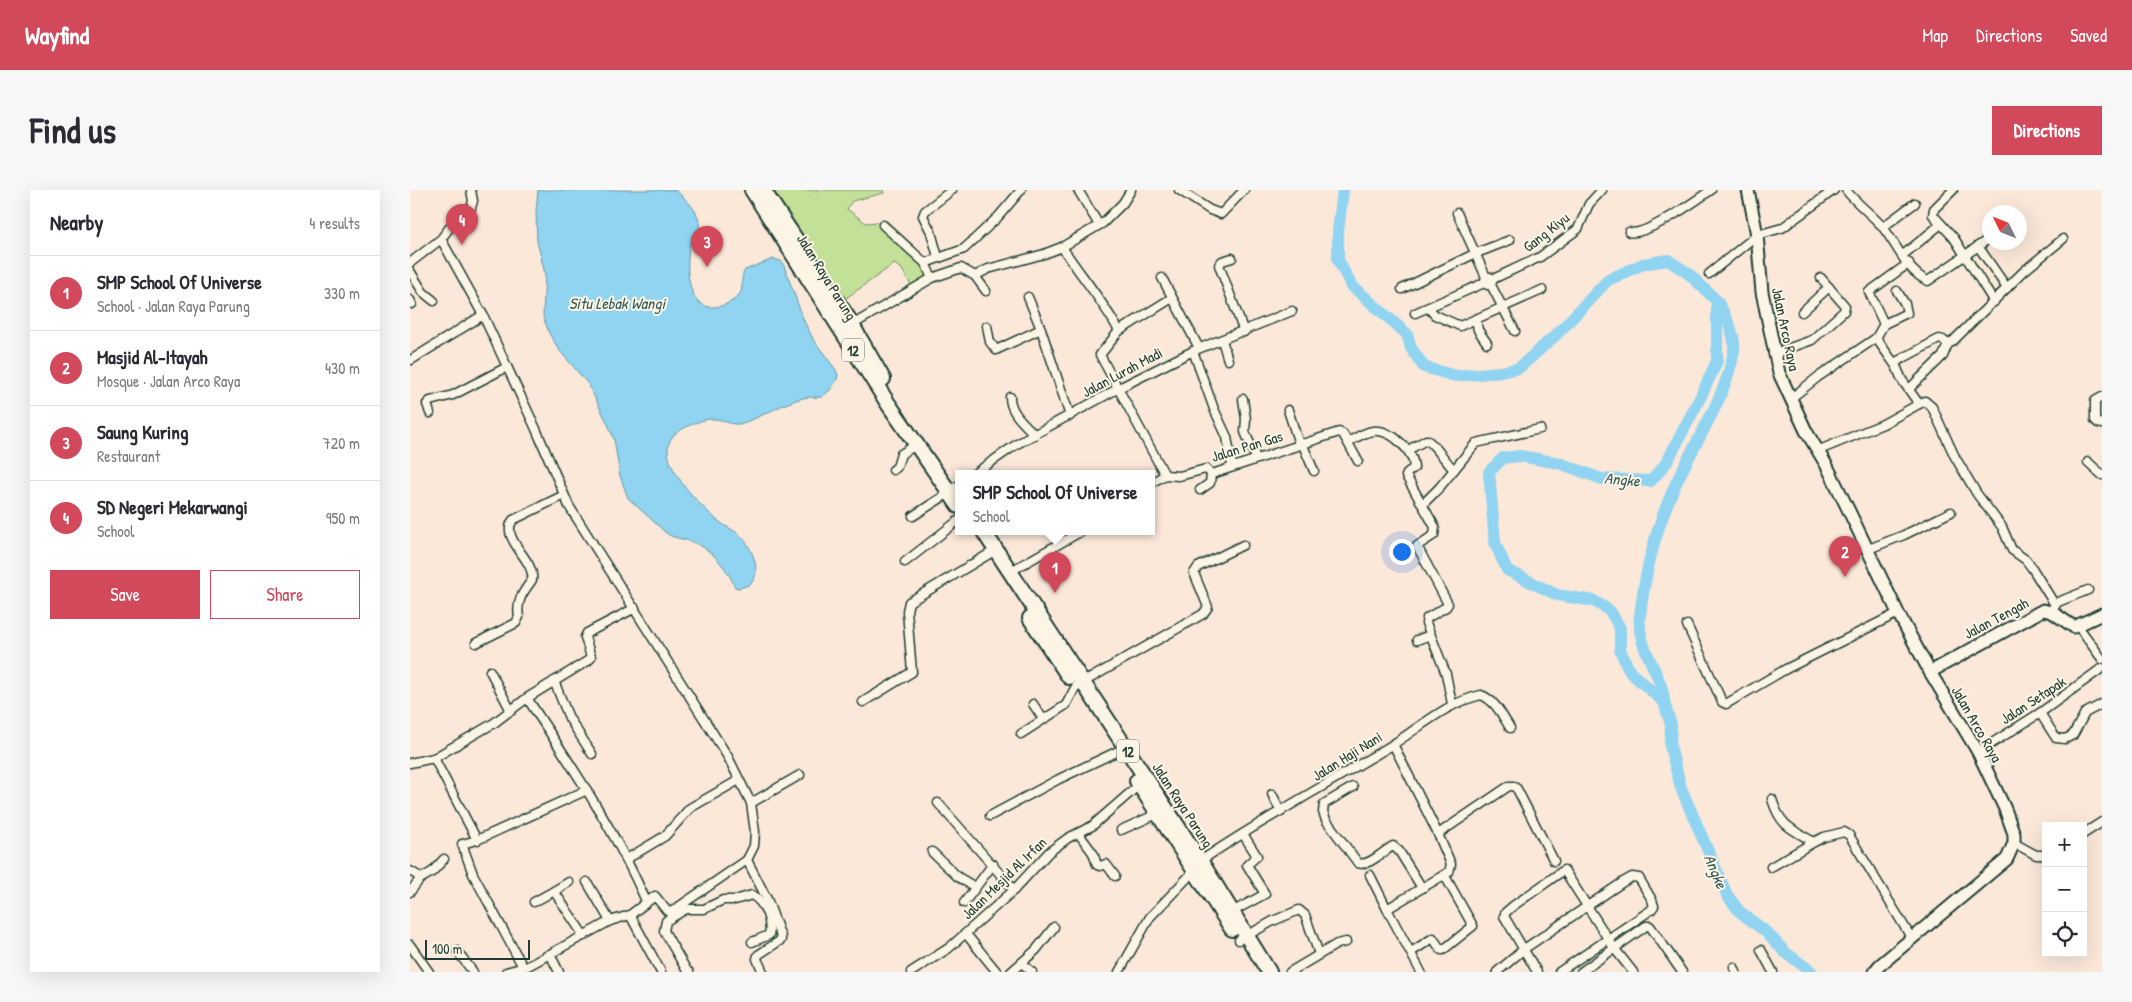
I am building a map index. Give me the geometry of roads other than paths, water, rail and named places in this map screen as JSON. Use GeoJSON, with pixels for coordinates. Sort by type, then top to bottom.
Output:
{"type":"FeatureCollection","features":[{"type":"Feature","properties":{"kind":"highway","name":"Jalan Raya Parung"},"geometry":{"type":"LineString","coordinates":[[752,190],[906,423],[955,490]]}},
{"type":"Feature","properties":{"kind":"highway","name":"Jalan Raya Parung"},"geometry":{"type":"LineString","coordinates":[[763,190],[852,324],[916,445],[955,490]]}},
{"type":"Feature","properties":{"kind":"highway","name":"Jalan Raya Parung"},"geometry":{"type":"LineString","coordinates":[[978,535],[1051,651],[1079,684],[1195,867]]}},
{"type":"Feature","properties":{"kind":"highway","name":"Jalan Raya Parung"},"geometry":{"type":"LineString","coordinates":[[986,535],[1011,571],[1157,814],[1228,914],[1260,972]]}},
{"type":"Feature","properties":{"kind":"highway","name":"Jalan Raya Parung"},"geometry":{"type":"LineString","coordinates":[[1242,938],[1269,972]]}},
{"type":"Feature","properties":{"kind":"main road","name":"Jalan Arco Raya"},"geometry":{"type":"LineString","coordinates":[[1748,190],[1757,235],[1762,292],[1775,364],[1790,399],[1848,509],[1866,550],[1898,613],[1930,672],[1978,752],[2005,809],[2014,834],[2014,843]]}},
{"type":"Feature","properties":{"kind":"main road","name":"Jalan Tengah"},"geometry":{"type":"LineString","coordinates":[[1930,672],[2043,610],[2053,608],[2070,625],[2078,626]]}},
{"type":"Feature","properties":{"kind":"main road"},"geometry":{"type":"LineString","coordinates":[[2078,626],[2102,614]]}},
{"type":"Feature","properties":{"kind":"main road"},"geometry":{"type":"LineString","coordinates":[[1874,972],[2007,859],[2014,843]]}},
{"type":"Feature","properties":{"kind":"street"},"geometry":{"type":"LineString","coordinates":[[410,263],[441,239],[453,223],[472,208],[473,196],[471,190]]}},
{"type":"Feature","properties":{"kind":"street"},"geometry":{"type":"LineString","coordinates":[[938,257],[931,232],[923,216],[925,211],[952,190]]}},
{"type":"Feature","properties":{"kind":"street"},"geometry":{"type":"LineString","coordinates":[[925,263],[964,248],[998,217],[1021,190]]}},
{"type":"Feature","properties":{"kind":"street"},"geometry":{"type":"LineString","coordinates":[[1078,190],[1099,225]]}},
{"type":"Feature","properties":{"kind":"street"},"geometry":{"type":"LineString","coordinates":[[975,276],[988,269],[1062,247],[1099,225],[1123,202],[1131,190]]}},
{"type":"Feature","properties":{"kind":"street"},"geometry":{"type":"LineString","coordinates":[[1179,190],[1210,210],[1221,214],[1244,190]]}},
{"type":"Feature","properties":{"kind":"street","name":"Gang Kiyu"},"geometry":{"type":"LineString","coordinates":[[1415,313],[1540,257],[1578,229],[1589,204],[1602,190]]}},
{"type":"Feature","properties":{"kind":"street"},"geometry":{"type":"LineString","coordinates":[[1629,232],[1638,233],[1655,225],[1711,190]]}},
{"type":"Feature","properties":{"kind":"street"},"geometry":{"type":"LineString","coordinates":[[1709,274],[1757,235],[1782,228],[1834,190]]}},
{"type":"Feature","properties":{"kind":"street"},"geometry":{"type":"LineString","coordinates":[[1846,190],[1883,227],[1908,263],[1919,275],[1928,281],[1982,243]]}},
{"type":"Feature","properties":{"kind":"street"},"geometry":{"type":"LineString","coordinates":[[1954,190],[1932,212],[1954,238],[1964,257],[1994,302]]}},
{"type":"Feature","properties":{"kind":"street"},"geometry":{"type":"LineString","coordinates":[[1883,227],[1915,203]]}},
{"type":"Feature","properties":{"kind":"street"},"geometry":{"type":"LineString","coordinates":[[1457,213],[1474,254],[1514,331]]}},
{"type":"Feature","properties":{"kind":"street"},"geometry":{"type":"LineString","coordinates":[[1903,255],[1941,224]]}},
{"type":"Feature","properties":{"kind":"street"},"geometry":{"type":"LineString","coordinates":[[883,225],[925,263],[932,278]]}},
{"type":"Feature","properties":{"kind":"street"},"geometry":{"type":"LineString","coordinates":[[441,239],[483,315],[564,495],[728,757],[751,803],[755,832],[754,846],[747,860],[670,912],[667,912],[656,896],[630,915],[610,921],[550,954],[523,967],[506,972]]}},
{"type":"Feature","properties":{"kind":"street"},"geometry":{"type":"LineString","coordinates":[[1909,390],[1944,356],[1948,344],[1994,302],[2024,271],[2063,239]]}},
{"type":"Feature","properties":{"kind":"street"},"geometry":{"type":"LineString","coordinates":[[1402,289],[1474,254],[1510,240]]}},
{"type":"Feature","properties":{"kind":"street"},"geometry":{"type":"LineString","coordinates":[[1978,246],[2008,288]]}},
{"type":"Feature","properties":{"kind":"street"},"geometry":{"type":"LineString","coordinates":[[1062,247],[1076,269],[1088,281],[1108,310],[1119,331]]}},
{"type":"Feature","properties":{"kind":"street"},"geometry":{"type":"LineString","coordinates":[[1232,258],[1222,261],[1219,265],[1244,332]]}},
{"type":"Feature","properties":{"kind":"street"},"geometry":{"type":"LineString","coordinates":[[1884,324],[1869,292],[1908,263]]}},
{"type":"Feature","properties":{"kind":"street"},"geometry":{"type":"LineString","coordinates":[[852,324],[932,278],[962,268],[975,276],[986,291]]}},
{"type":"Feature","properties":{"kind":"street"},"geometry":{"type":"LineString","coordinates":[[410,271],[423,292],[434,301]]}},
{"type":"Feature","properties":{"kind":"street"},"geometry":{"type":"LineString","coordinates":[[1162,278],[1196,349],[1214,410],[1227,437],[1232,466]]}},
{"type":"Feature","properties":{"kind":"street"},"geometry":{"type":"LineString","coordinates":[[1773,354],[1812,340],[1844,311],[1845,306],[1821,278]]}},
{"type":"Feature","properties":{"kind":"street"},"geometry":{"type":"LineString","coordinates":[[1802,312],[1829,287]]}},
{"type":"Feature","properties":{"kind":"street"},"geometry":{"type":"LineString","coordinates":[[1460,326],[1542,290]]}},
{"type":"Feature","properties":{"kind":"street"},"geometry":{"type":"LineString","coordinates":[[1790,399],[1818,377],[1876,338],[1884,324],[1907,312],[1897,291]]}},
{"type":"Feature","properties":{"kind":"street"},"geometry":{"type":"LineString","coordinates":[[1028,297],[1041,329],[1070,416]]}},
{"type":"Feature","properties":{"kind":"street"},"geometry":{"type":"LineString","coordinates":[[1165,474],[1100,354],[1119,331],[1172,298]]}},
{"type":"Feature","properties":{"kind":"street"},"geometry":{"type":"LineString","coordinates":[[1428,308],[1435,315],[1460,326],[1478,330]]}},
{"type":"Feature","properties":{"kind":"street","name":"Jalan Lurah Madi"},"geometry":{"type":"LineString","coordinates":[[980,470],[1017,444],[1119,388],[1196,349],[1244,332],[1292,311]]}},
{"type":"Feature","properties":{"kind":"street"},"geometry":{"type":"LineString","coordinates":[[410,360],[457,329],[483,315]]}},
{"type":"Feature","properties":{"kind":"street"},"geometry":{"type":"LineString","coordinates":[[1476,319],[1478,330],[1488,344]]}},
{"type":"Feature","properties":{"kind":"street"},"geometry":{"type":"LineString","coordinates":[[987,326],[990,342],[996,350],[1041,329]]}},
{"type":"Feature","properties":{"kind":"street"},"geometry":{"type":"LineString","coordinates":[[1876,338],[1919,404]]}},
{"type":"Feature","properties":{"kind":"street"},"geometry":{"type":"LineString","coordinates":[[1894,363],[1938,339],[1948,344]]}},
{"type":"Feature","properties":{"kind":"street"},"geometry":{"type":"LineString","coordinates":[[1222,340],[1228,360]]}},
{"type":"Feature","properties":{"kind":"street"},"geometry":{"type":"LineString","coordinates":[[430,413],[427,404],[430,401],[453,394],[507,367]]}},
{"type":"Feature","properties":{"kind":"street"},"geometry":{"type":"LineString","coordinates":[[1141,377],[1144,385]]}},
{"type":"Feature","properties":{"kind":"street"},"geometry":{"type":"LineString","coordinates":[[1010,397],[1010,404],[1013,410],[1036,435]]}},
{"type":"Feature","properties":{"kind":"street"},"geometry":{"type":"LineString","coordinates":[[2102,397],[2094,402],[2095,420],[2102,424]]}},
{"type":"Feature","properties":{"kind":"street"},"geometry":{"type":"LineString","coordinates":[[1243,399],[1246,419],[1245,432],[1256,458]]}},
{"type":"Feature","properties":{"kind":"street"},"geometry":{"type":"LineString","coordinates":[[1818,451],[1883,424],[1925,402],[1932,407],[1955,457],[1977,494],[2002,527],[2012,550],[2026,560],[2032,568],[2053,608],[2063,600],[2088,590]]}},
{"type":"Feature","properties":{"kind":"street"},"geometry":{"type":"LineString","coordinates":[[1288,410],[1300,444],[1314,471]]}},
{"type":"Feature","properties":{"kind":"street"},"geometry":{"type":"LineString","coordinates":[[1423,504],[1476,443],[1540,430]]}},
{"type":"Feature","properties":{"kind":"street"},"geometry":{"type":"LineString","coordinates":[[1358,462],[1348,442],[1369,432],[1377,431],[1396,439],[1408,450],[1415,465],[1406,476],[1435,527],[1434,535],[1416,546],[1448,604],[1427,618],[1426,623],[1446,674],[1452,704]]}},
{"type":"Feature","properties":{"kind":"street","name":"Jalan Pan Gas"},"geometry":{"type":"LineString","coordinates":[[1155,480],[1165,474],[1179,476],[1206,468],[1211,474],[1339,432],[1343,434],[1348,442]]}},
{"type":"Feature","properties":{"kind":"street"},"geometry":{"type":"LineString","coordinates":[[1408,450],[1426,440],[1430,441],[1442,459],[1454,470]]}},
{"type":"Feature","properties":{"kind":"street"},"geometry":{"type":"LineString","coordinates":[[893,470],[897,467],[901,454],[916,445]]}},
{"type":"Feature","properties":{"kind":"street"},"geometry":{"type":"LineString","coordinates":[[2088,462],[2102,475]]}},
{"type":"Feature","properties":{"kind":"street"},"geometry":{"type":"LineString","coordinates":[[1200,490],[1210,483],[1211,474]]}},
{"type":"Feature","properties":{"kind":"street"},"geometry":{"type":"LineString","coordinates":[[912,516],[955,490]]}},
{"type":"Feature","properties":{"kind":"street"},"geometry":{"type":"LineString","coordinates":[[476,643],[516,623],[519,617],[517,608],[521,594],[532,580],[532,569],[520,552],[509,530],[510,524],[514,520],[564,495]]}},
{"type":"Feature","properties":{"kind":"street"},"geometry":{"type":"LineString","coordinates":[[1866,550],[1904,535],[1951,512]]}},
{"type":"Feature","properties":{"kind":"street"},"geometry":{"type":"LineString","coordinates":[[905,562],[955,523]]}},
{"type":"Feature","properties":{"kind":"street"},"geometry":{"type":"LineString","coordinates":[[1011,571],[1075,535]]}},
{"type":"Feature","properties":{"kind":"street"},"geometry":{"type":"LineString","coordinates":[[1021,734],[1066,705],[1079,684],[1202,614],[1208,607],[1208,601],[1194,571],[1198,567],[1243,544]]}},
{"type":"Feature","properties":{"kind":"street"},"geometry":{"type":"LineString","coordinates":[[863,702],[912,672],[907,611],[909,602],[989,554]]}},
{"type":"Feature","properties":{"kind":"street"},"geometry":{"type":"LineString","coordinates":[[410,763],[434,758],[590,660],[591,657],[585,637],[587,633],[635,608]]}},
{"type":"Feature","properties":{"kind":"street"},"geometry":{"type":"LineString","coordinates":[[1687,625],[1722,702],[1726,704],[1786,669],[1898,613]]}},
{"type":"Feature","properties":{"kind":"street"},"geometry":{"type":"LineString","coordinates":[[2078,626],[2102,659]]}},
{"type":"Feature","properties":{"kind":"street"},"geometry":{"type":"LineString","coordinates":[[1417,640],[1430,635]]}},
{"type":"Feature","properties":{"kind":"street","name":"Jalan Setapak"},"geometry":{"type":"LineString","coordinates":[[1978,752],[2040,713],[2102,668]]}},
{"type":"Feature","properties":{"kind":"street"},"geometry":{"type":"LineString","coordinates":[[490,671],[511,711]]}},
{"type":"Feature","properties":{"kind":"street"},"geometry":{"type":"LineString","coordinates":[[554,681],[569,718],[592,754]]}},
{"type":"Feature","properties":{"kind":"street","name":"Jalan Haji Nani"},"geometry":{"type":"LineString","coordinates":[[1119,972],[1150,917],[1195,867],[1244,834],[1392,744],[1452,704],[1481,695],[1488,697],[1510,728]]}},
{"type":"Feature","properties":{"kind":"street"},"geometry":{"type":"LineString","coordinates":[[527,698],[587,790],[646,902]]}},
{"type":"Feature","properties":{"kind":"street"},"geometry":{"type":"LineString","coordinates":[[1033,704],[1043,719]]}},
{"type":"Feature","properties":{"kind":"street"},"geometry":{"type":"LineString","coordinates":[[2040,713],[2056,738],[2065,739],[2073,735],[2085,713],[2102,704]]}},
{"type":"Feature","properties":{"kind":"street"},"geometry":{"type":"LineString","coordinates":[[1387,909],[1445,876],[1451,869],[1451,864],[1438,834],[1392,744]]}},
{"type":"Feature","properties":{"kind":"street"},"geometry":{"type":"LineString","coordinates":[[990,816],[1118,751]]}},
{"type":"Feature","properties":{"kind":"street"},"geometry":{"type":"LineString","coordinates":[[434,758],[477,840]]}},
{"type":"Feature","properties":{"kind":"street"},"geometry":{"type":"LineString","coordinates":[[751,803],[800,775]]}},
{"type":"Feature","properties":{"kind":"street"},"geometry":{"type":"LineString","coordinates":[[625,860],[665,836],[690,808],[739,780]]}},
{"type":"Feature","properties":{"kind":"street","name":"Jalan Mesjid Al Irfan"},"geometry":{"type":"LineString","coordinates":[[911,972],[949,948],[1014,890],[1049,852],[1068,838],[1092,826],[1139,785]]}},
{"type":"Feature","properties":{"kind":"street"},"geometry":{"type":"LineString","coordinates":[[1438,834],[1509,786],[1513,786],[1554,861]]}},
{"type":"Feature","properties":{"kind":"street"},"geometry":{"type":"LineString","coordinates":[[1353,787],[1324,804],[1323,812],[1326,820],[1358,863],[1368,862],[1394,846],[1397,848],[1422,888]]}},
{"type":"Feature","properties":{"kind":"street"},"geometry":{"type":"LineString","coordinates":[[523,967],[473,874],[462,847],[465,842],[477,840],[587,790]]}},
{"type":"Feature","properties":{"kind":"street"},"geometry":{"type":"LineString","coordinates":[[1272,794],[1281,812]]}},
{"type":"Feature","properties":{"kind":"street"},"geometry":{"type":"LineString","coordinates":[[1772,799],[1777,815],[1789,827],[1814,842]]}},
{"type":"Feature","properties":{"kind":"street"},"geometry":{"type":"LineString","coordinates":[[938,803],[1014,890]]}},
{"type":"Feature","properties":{"kind":"street"},"geometry":{"type":"LineString","coordinates":[[1121,830],[1157,814]]}},
{"type":"Feature","properties":{"kind":"street"},"geometry":{"type":"LineString","coordinates":[[2087,831],[2102,822]]}},
{"type":"Feature","properties":{"kind":"street"},"geometry":{"type":"LineString","coordinates":[[1771,867],[1814,842],[1839,832],[1844,832],[1848,835],[1912,939]]}},
{"type":"Feature","properties":{"kind":"street"},"geometry":{"type":"LineString","coordinates":[[1079,834],[1092,852],[1097,865],[1106,864],[1115,876]]}},
{"type":"Feature","properties":{"kind":"street"},"geometry":{"type":"LineString","coordinates":[[1228,914],[1265,894],[1247,865],[1257,856],[1244,834]]}},
{"type":"Feature","properties":{"kind":"street"},"geometry":{"type":"LineString","coordinates":[[2014,843],[2036,855],[2042,855]]}},
{"type":"Feature","properties":{"kind":"street"},"geometry":{"type":"LineString","coordinates":[[932,852],[958,877],[975,887]]}},
{"type":"Feature","properties":{"kind":"street"},"geometry":{"type":"LineString","coordinates":[[410,892],[420,879],[428,875],[444,859]]}},
{"type":"Feature","properties":{"kind":"street"},"geometry":{"type":"LineString","coordinates":[[747,860],[767,899],[781,937],[781,940],[758,955],[757,959],[763,972]]}},
{"type":"Feature","properties":{"kind":"street"},"geometry":{"type":"LineString","coordinates":[[964,903],[993,864]]}},
{"type":"Feature","properties":{"kind":"street"},"geometry":{"type":"LineString","coordinates":[[1537,972],[1504,916],[1506,912],[1564,870],[1614,948],[1634,972]]}},
{"type":"Feature","properties":{"kind":"street"},"geometry":{"type":"LineString","coordinates":[[410,871],[418,875],[420,879]]}},
{"type":"Feature","properties":{"kind":"street"},"geometry":{"type":"LineString","coordinates":[[1370,875],[1421,972]]}},
{"type":"Feature","properties":{"kind":"street"},"geometry":{"type":"LineString","coordinates":[[1411,952],[1433,938],[1441,950],[1443,950],[1473,926],[1445,876]]}},
{"type":"Feature","properties":{"kind":"street"},"geometry":{"type":"LineString","coordinates":[[1497,972],[1524,949],[1588,906],[1632,877],[1639,878],[1652,900],[1654,906],[1652,910],[1559,972]]}},
{"type":"Feature","properties":{"kind":"street"},"geometry":{"type":"LineString","coordinates":[[534,902],[570,882]]}},
{"type":"Feature","properties":{"kind":"street"},"geometry":{"type":"LineString","coordinates":[[588,882],[610,921]]}},
{"type":"Feature","properties":{"kind":"street"},"geometry":{"type":"LineString","coordinates":[[554,891],[584,936]]}},
{"type":"Feature","properties":{"kind":"street"},"geometry":{"type":"LineString","coordinates":[[690,972],[687,972],[664,931],[666,921],[686,909],[704,909],[723,900],[735,900],[752,895],[760,900],[771,925],[769,935],[752,942]]}},
{"type":"Feature","properties":{"kind":"street"},"geometry":{"type":"LineString","coordinates":[[1242,938],[1272,921],[1299,910],[1306,915],[1319,954]]}},
{"type":"Feature","properties":{"kind":"street"},"geometry":{"type":"LineString","coordinates":[[630,915],[661,972]]}},
{"type":"Feature","properties":{"kind":"street"},"geometry":{"type":"LineString","coordinates":[[1581,972],[1646,926],[1650,926],[1682,972]]}},
{"type":"Feature","properties":{"kind":"street"},"geometry":{"type":"LineString","coordinates":[[1011,972],[1036,950],[1054,927]]}},
{"type":"Feature","properties":{"kind":"street"},"geometry":{"type":"LineString","coordinates":[[966,934],[997,972]]}},
{"type":"Feature","properties":{"kind":"street"},"geometry":{"type":"LineString","coordinates":[[1290,972],[1337,944],[1346,942]]}},
{"type":"Feature","properties":{"kind":"street"},"geometry":{"type":"LineString","coordinates":[[410,946],[427,971]]}},
{"type":"Feature","properties":{"kind":"street"},"geometry":{"type":"LineString","coordinates":[[1761,950],[1773,972]]}},
{"type":"Feature","properties":{"kind":"street"},"geometry":{"type":"LineString","coordinates":[[457,951],[473,972]]}},
{"type":"Feature","properties":{"kind":"street"},"geometry":{"type":"LineString","coordinates":[[550,954],[559,972]]}},
{"type":"Feature","properties":{"kind":"street"},"geometry":{"type":"LineString","coordinates":[[1022,963],[1032,972]]}},
{"type":"Feature","properties":{"kind":"water","name":"Situ Lebak Wangi"},"geometry":{"type":"Polygon","coordinates":[[[538,190],[676,190],[693,208],[698,217],[699,229],[690,245],[688,266],[690,286],[694,295],[699,302],[706,306],[722,306],[737,297],[741,292],[742,276],[745,270],[773,259],[781,261],[784,266],[804,321],[813,339],[836,370],[837,380],[822,397],[805,397],[743,423],[735,424],[718,419],[710,419],[691,425],[679,431],[670,440],[668,452],[671,465],[688,491],[717,520],[742,537],[749,547],[756,565],[756,571],[755,577],[748,585],[735,587],[723,566],[706,549],[666,533],[628,498],[620,476],[614,439],[607,422],[588,384],[560,351],[550,335],[543,317],[545,274],[537,241],[536,211],[538,190]]]}},
{"type":"Feature","properties":{"kind":"waterway","name":"Angke"},"geometry":{"type":"LineString","coordinates":[[1343,190],[1338,231],[1338,260],[1351,285],[1407,334],[1411,348],[1424,367],[1455,376],[1501,372],[1519,368],[1558,333],[1608,280],[1643,264],[1668,260],[1689,274],[1717,301],[1717,361],[1667,462],[1651,481],[1602,479],[1559,463],[1520,456],[1503,458],[1489,472],[1495,543],[1507,570],[1557,595],[1594,601],[1610,611],[1620,628],[1620,650],[1630,672],[1664,702],[1671,725],[1670,746],[1681,788],[1727,895],[1739,911],[1766,932],[1785,952],[1812,972]]}},
{"type":"Feature","properties":{"kind":"waterway"},"geometry":{"type":"LineString","coordinates":[[1664,702],[1663,691],[1642,639],[1640,616],[1646,575],[1662,517],[1678,479],[1715,408],[1731,366],[1734,351],[1733,338],[1717,301]]}},
{"type":"Feature","properties":{"kind":"place","name":"SD Negeri Mekarwangi"},"geometry":{"type":"Point","coordinates":[462,245]}},
{"type":"Feature","properties":{"kind":"place","name":"Saung Kuring"},"geometry":{"type":"Point","coordinates":[707,267]}},
{"type":"Feature","properties":{"kind":"place","name":"Masjid Al-Itayah"},"geometry":{"type":"Point","coordinates":[1845,577]}},
{"type":"Feature","properties":{"kind":"place","name":"SMP School Of Universe"},"geometry":{"type":"Point","coordinates":[1055,593]}}]}
